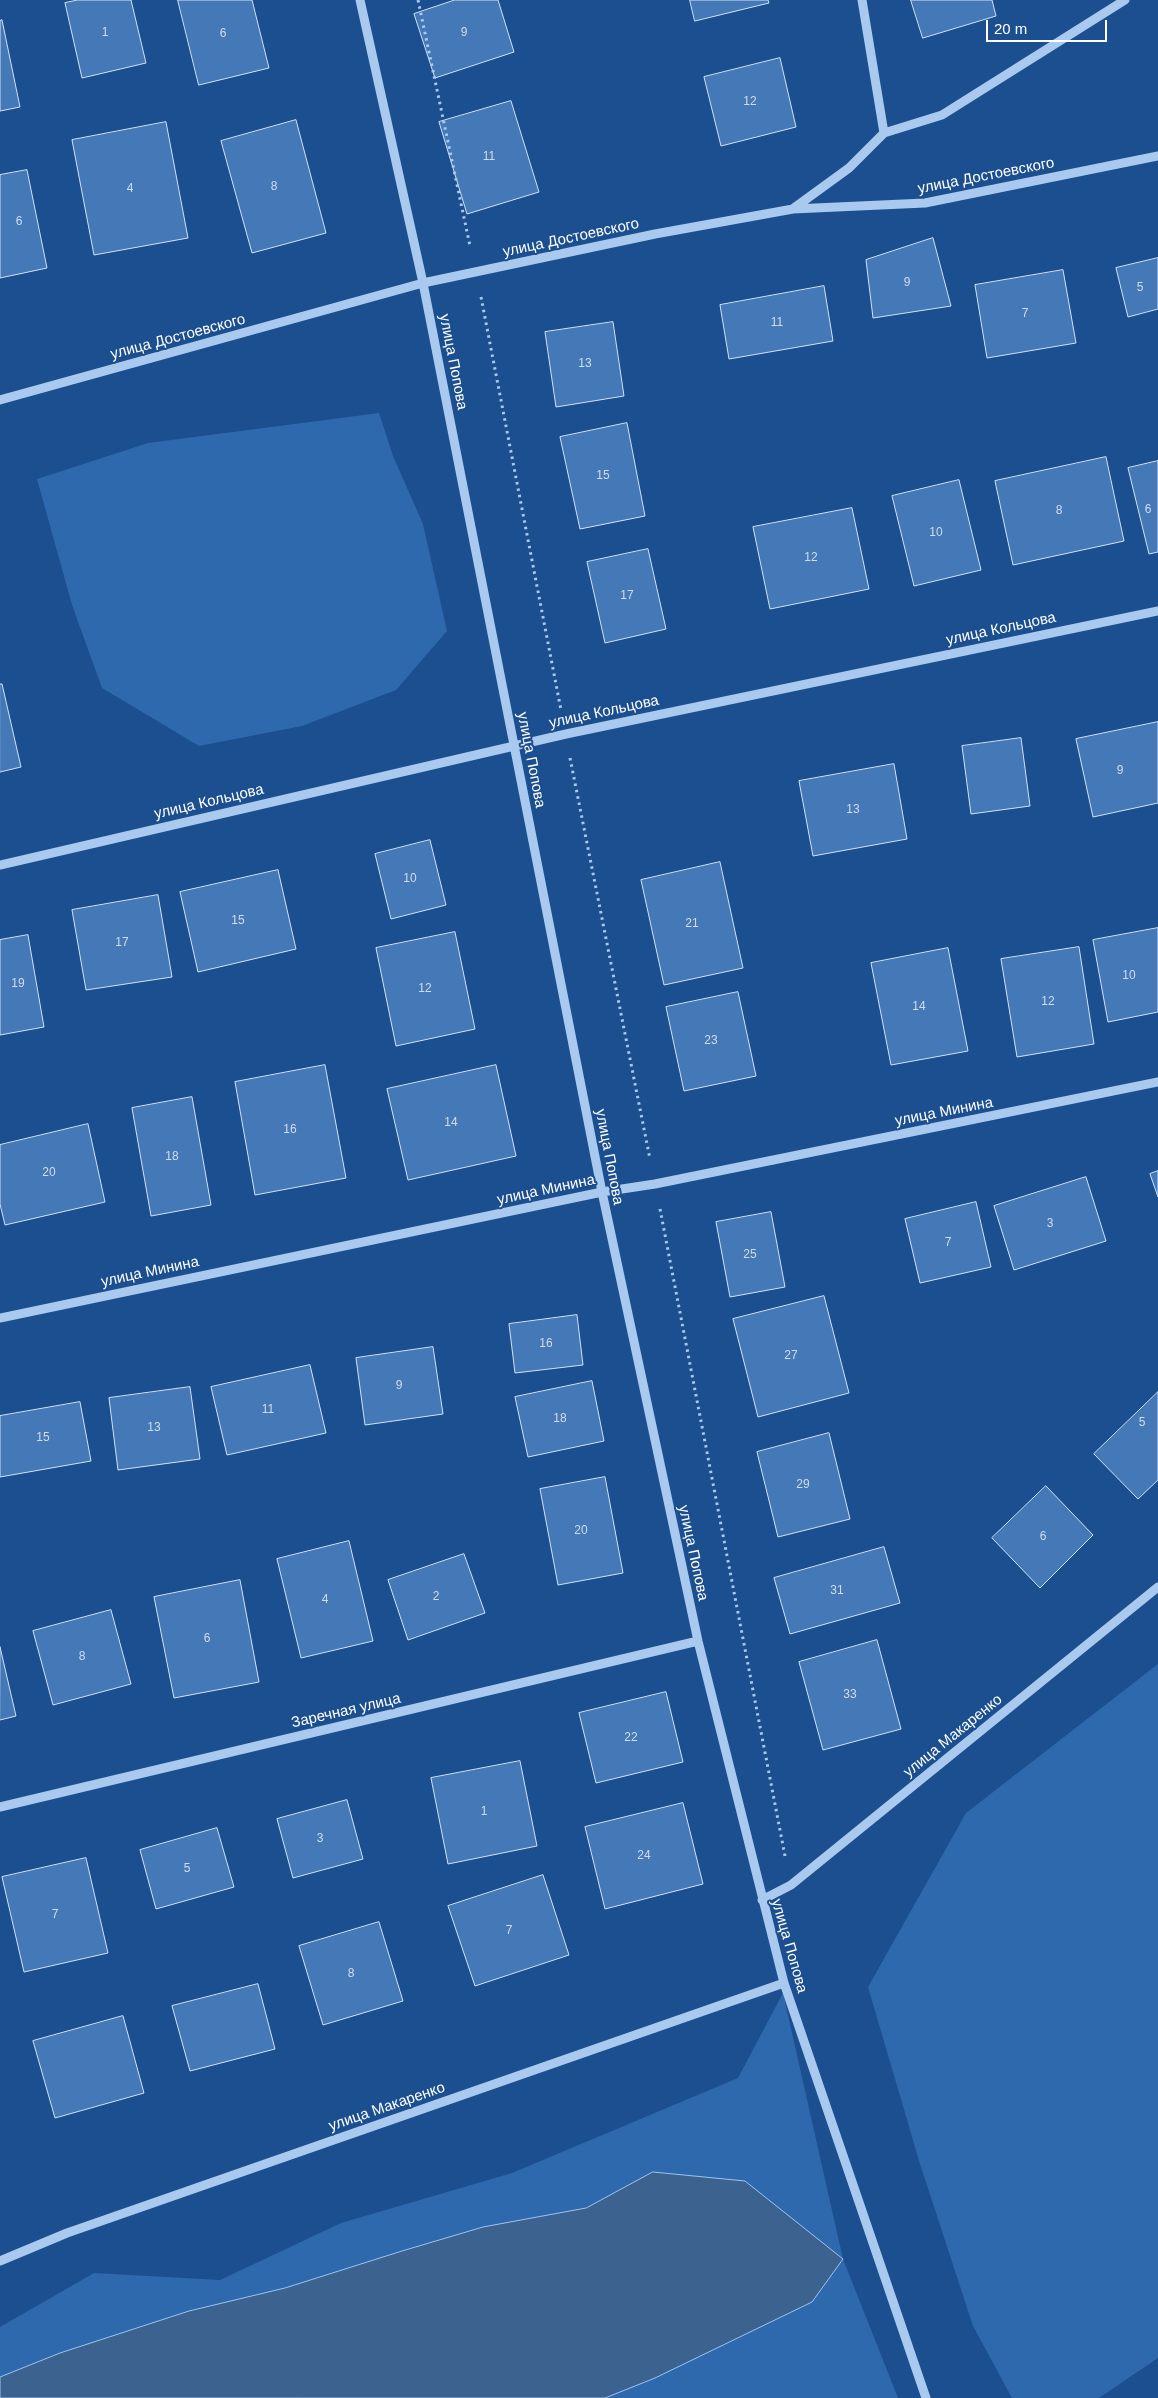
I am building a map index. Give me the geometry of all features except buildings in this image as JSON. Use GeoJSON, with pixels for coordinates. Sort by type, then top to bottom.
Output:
{"type":"FeatureCollection","features":[{"type":"Feature","properties":{"kind":"street","name":"улица Попова"},"geometry":{"type":"LineString","coordinates":[[360,0],[424,283],[602,1192],[698,1641],[784,1983],[926,2398]]}},
{"type":"Feature","properties":{"kind":"street"},"geometry":{"type":"LineString","coordinates":[[862,0],[884,133]]}},
{"type":"Feature","properties":{"kind":"street"},"geometry":{"type":"LineString","coordinates":[[793,209],[849,168],[884,133],[942,114],[1125,0]]}},
{"type":"Feature","properties":{"kind":"street","name":"улица Достоевского"},"geometry":{"type":"LineString","coordinates":[[0,400],[424,283],[655,234],[793,209],[925,203],[1158,156]]}},
{"type":"Feature","properties":{"kind":"street","name":"улица Кольцова"},"geometry":{"type":"LineString","coordinates":[[0,865],[566,734],[1158,610]]}},
{"type":"Feature","properties":{"kind":"street","name":"улица Минина"},"geometry":{"type":"LineString","coordinates":[[0,1318],[602,1192],[655,1184],[1158,1082]]}},
{"type":"Feature","properties":{"kind":"street","name":"улица Макаренко"},"geometry":{"type":"LineString","coordinates":[[762,1900],[790,1885],[1158,1587]]}},
{"type":"Feature","properties":{"kind":"street","name":"Заречная улица"},"geometry":{"type":"LineString","coordinates":[[0,1807],[698,1641]]}},
{"type":"Feature","properties":{"kind":"street","name":"улица Макаренко"},"geometry":{"type":"LineString","coordinates":[[0,2261],[68,2233],[784,1983]]}},
{"type":"Feature","properties":{"kind":"path"},"geometry":{"type":"LineString","coordinates":[[418,0],[476,272],[790,1885]]}},
{"type":"Feature","properties":{"kind":"shaded area"},"geometry":{"type":"Polygon","coordinates":[[[379,413],[393,456],[423,524],[447,631],[396,690],[302,726],[199,746],[102,688],[72,605],[37,479],[148,443],[379,413]]]}},
{"type":"Feature","properties":{"kind":"shaded area"},"geometry":{"type":"Polygon","coordinates":[[[1158,1664],[1158,2358],[1099,2398],[1012,2398],[973,2326],[920,2164],[868,1987],[966,1813],[1158,1664]]]}},
{"type":"Feature","properties":{"kind":"shaded area"},"geometry":{"type":"Polygon","coordinates":[[[783,1993],[843,2259],[898,2398],[0,2398],[0,2327],[94,2273],[220,2280],[341,2223],[512,2173],[738,2078],[783,1993]]]}},
{"type":"Feature","properties":{"kind":"shaded area"},"geometry":{"type":"Polygon","coordinates":[[[653,2172],[745,2181],[843,2259],[812,2302],[655,2378],[605,2398],[0,2398],[0,2377],[60,2353],[189,2311],[285,2288],[483,2227],[586,2208],[653,2172]]]}}]}
